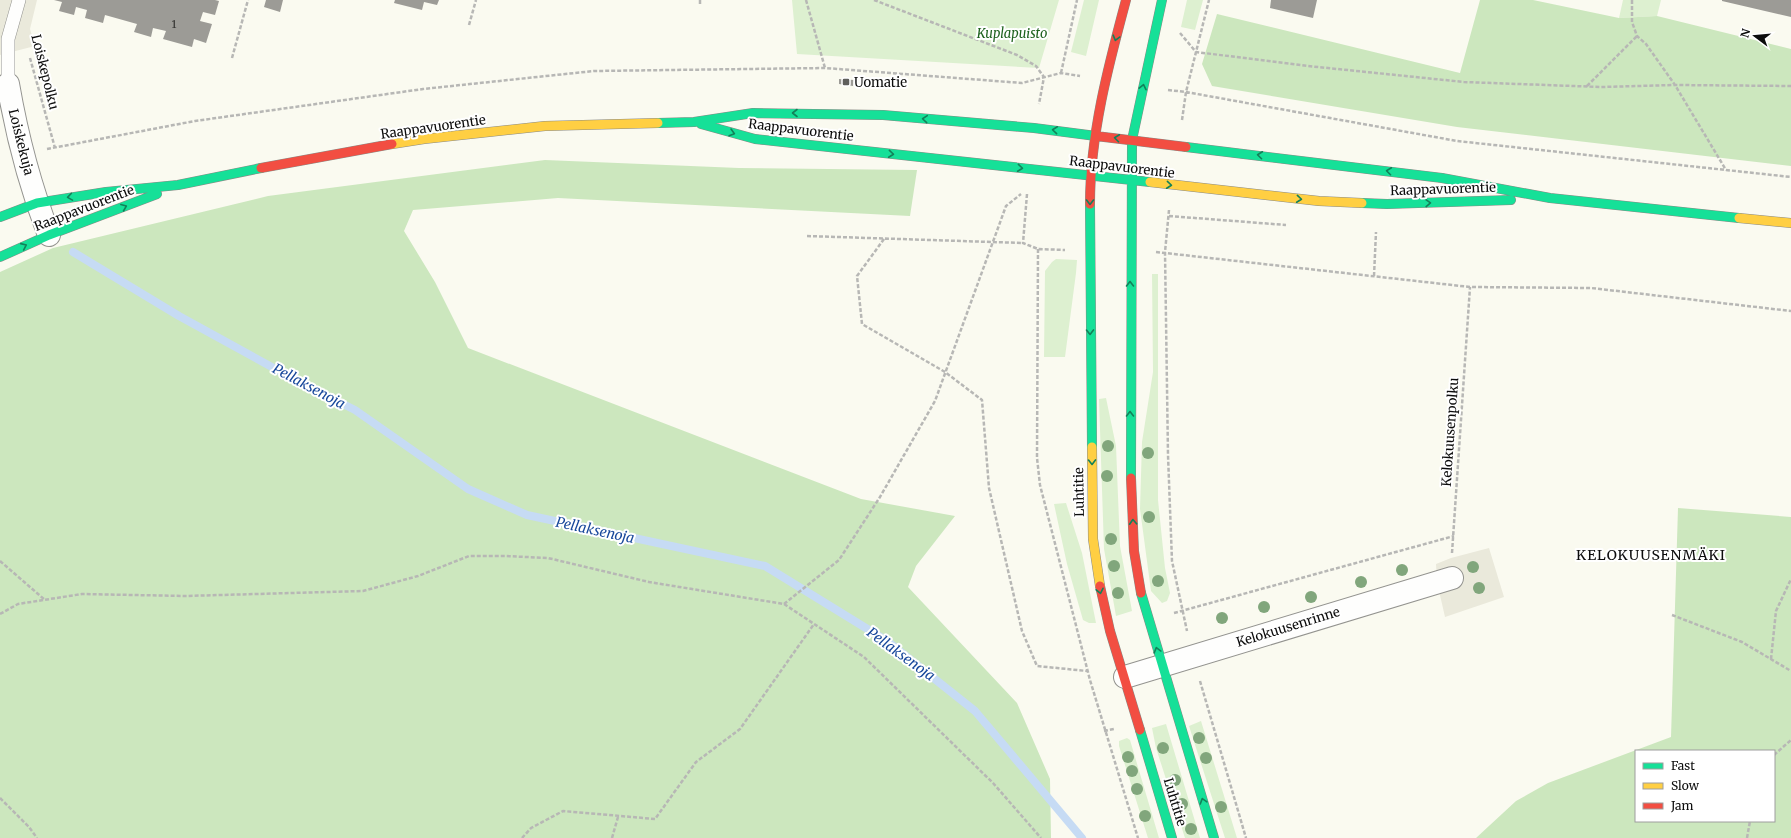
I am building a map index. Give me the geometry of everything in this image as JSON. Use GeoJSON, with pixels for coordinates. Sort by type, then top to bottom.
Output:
{"type":"FeatureCollection","features":[{"type":"Feature","properties":{"kind":"main road"},"geometry":{"type":"LineString","coordinates":[[1094,135],[1105,80],[1126,0]]}},
{"type":"Feature","properties":{"kind":"main road"},"geometry":{"type":"LineString","coordinates":[[1130,181],[1132,140],[1142,87],[1162,0]]}},
{"type":"Feature","properties":{"kind":"main road","name":"Raappavuorentie"},"geometry":{"type":"LineString","coordinates":[[0,217],[37,203],[106,192],[178,185],[278,164],[424,139],[545,126],[694,122],[753,113],[844,114],[1034,128],[1442,178],[1550,198],[1791,223]]}},
{"type":"Feature","properties":{"kind":"main road","name":"Raappavuorentie"},"geometry":{"type":"LineString","coordinates":[[694,122],[755,140],[1319,201],[1386,204],[1550,198]]}},
{"type":"Feature","properties":{"kind":"main road","name":"Luhtitie"},"geometry":{"type":"LineString","coordinates":[[1094,135],[1090,176],[1089,251],[1093,539],[1103,602],[1172,838]]}},
{"type":"Feature","properties":{"kind":"main road","name":"Luhtitie"},"geometry":{"type":"LineString","coordinates":[[1130,181],[1130,453],[1134,551],[1140,594],[1214,838]]}},
{"type":"Feature","properties":{"kind":"main road","name":"Raappavuorentie"},"geometry":{"type":"LineString","coordinates":[[0,257],[48,235],[178,185]]}},
{"type":"Feature","properties":{"kind":"street","name":"Loiskekuja"},"geometry":{"type":"LineString","coordinates":[[8,84],[23,154],[48,235]]}},
{"type":"Feature","properties":{"kind":"street","name":"Kelokuusenrinne"},"geometry":{"type":"LineString","coordinates":[[1125,678],[1452,578]]}},
{"type":"Feature","properties":{"kind":"lane","name":"Loiskekuja"},"geometry":{"type":"LineString","coordinates":[[8,84],[8,39],[19,0]]}},
{"type":"Feature","properties":{"kind":"path"},"geometry":{"type":"LineString","coordinates":[[232,58],[248,0]]}},
{"type":"Feature","properties":{"kind":"path"},"geometry":{"type":"LineString","coordinates":[[469,25],[476,0]]}},
{"type":"Feature","properties":{"kind":"path"},"geometry":{"type":"LineString","coordinates":[[806,0],[825,68]]}},
{"type":"Feature","properties":{"kind":"path"},"geometry":{"type":"LineString","coordinates":[[874,0],[1017,55],[1036,66],[1044,77],[1034,128]]}},
{"type":"Feature","properties":{"kind":"path"},"geometry":{"type":"LineString","coordinates":[[1061,73],[1077,0]]}},
{"type":"Feature","properties":{"kind":"path"},"geometry":{"type":"LineString","coordinates":[[1632,0],[1632,22],[1637,36],[1646,44],[1675,85],[1726,170]]}},
{"type":"Feature","properties":{"kind":"path"},"geometry":{"type":"LineString","coordinates":[[1179,31],[1196,52],[1308,66],[1464,82],[1587,86],[1791,86]]}},
{"type":"Feature","properties":{"kind":"path"},"geometry":{"type":"LineString","coordinates":[[1587,86],[1637,36]]}},
{"type":"Feature","properties":{"kind":"path","name":"Loiskepolku"},"geometry":{"type":"LineString","coordinates":[[30,56],[55,148]]}},
{"type":"Feature","properties":{"kind":"path"},"geometry":{"type":"LineString","coordinates":[[23,154],[203,120],[423,89],[594,71],[825,68],[1022,83],[1061,73],[1105,80]]}},
{"type":"Feature","properties":{"kind":"path"},"geometry":{"type":"LineString","coordinates":[[1142,87],[1186,92],[1457,141],[1791,177]]}},
{"type":"Feature","properties":{"kind":"path"},"geometry":{"type":"LineString","coordinates":[[784,604],[838,560],[880,497],[935,401],[1006,206],[1027,190],[1023,243]]}},
{"type":"Feature","properties":{"kind":"path"},"geometry":{"type":"LineString","coordinates":[[1169,216],[1291,225]]}},
{"type":"Feature","properties":{"kind":"path"},"geometry":{"type":"LineString","coordinates":[[1374,276],[1376,232]]}},
{"type":"Feature","properties":{"kind":"path"},"geometry":{"type":"LineString","coordinates":[[807,236],[1023,243],[1038,249],[1089,251]]}},
{"type":"Feature","properties":{"kind":"path"},"geometry":{"type":"LineString","coordinates":[[884,239],[857,276],[862,324],[946,372],[982,400],[989,488],[1022,631],[1037,666],[1087,671]]}},
{"type":"Feature","properties":{"kind":"path"},"geometry":{"type":"LineString","coordinates":[[1130,251],[1165,252],[1470,287],[1591,288],[1791,311]]}},
{"type":"Feature","properties":{"kind":"path"},"geometry":{"type":"LineString","coordinates":[[1165,252],[1168,455],[1172,561],[1193,657],[1246,838]]}},
{"type":"Feature","properties":{"kind":"path","name":"Kelokuusenpolku"},"geometry":{"type":"LineString","coordinates":[[1452,578],[1451,558],[1454,536],[1470,287]]}},
{"type":"Feature","properties":{"kind":"path"},"geometry":{"type":"LineString","coordinates":[[1182,611],[1454,536]]}},
{"type":"Feature","properties":{"kind":"path"},"geometry":{"type":"LineString","coordinates":[[0,614],[18,604],[82,594],[185,596],[363,591],[418,576],[469,556],[548,558],[649,582],[784,604],[864,657],[993,783],[1042,838]]}},
{"type":"Feature","properties":{"kind":"path"},"geometry":{"type":"LineString","coordinates":[[0,561],[45,600]]}},
{"type":"Feature","properties":{"kind":"path"},"geometry":{"type":"LineString","coordinates":[[1770,658],[1776,611],[1791,579]]}},
{"type":"Feature","properties":{"kind":"path"},"geometry":{"type":"LineString","coordinates":[[1672,615],[1742,642],[1791,671]]}},
{"type":"Feature","properties":{"kind":"path"},"geometry":{"type":"LineString","coordinates":[[522,838],[531,828],[563,811],[618,817],[655,818],[696,762],[740,729],[814,624]]}},
{"type":"Feature","properties":{"kind":"path"},"geometry":{"type":"LineString","coordinates":[[1775,754],[1791,740]]}},
{"type":"Feature","properties":{"kind":"path"},"geometry":{"type":"LineString","coordinates":[[0,798],[29,826],[37,838]]}},
{"type":"Feature","properties":{"kind":"path"},"geometry":{"type":"LineString","coordinates":[[612,838],[618,817]]}},
{"type":"Feature","properties":{"kind":"path"},"geometry":{"type":"LineString","coordinates":[[1747,838],[1750,822]]}},
{"type":"Feature","properties":{"kind":"green space","name":"Kuplapuisto"},"geometry":{"type":"Polygon","coordinates":[[[792,0],[1059,0],[1039,68],[797,54],[792,0]]]}},
{"type":"Feature","properties":{"kind":"green space"},"geometry":{"type":"Polygon","coordinates":[[[1084,0],[1099,0],[1086,56],[1071,52],[1084,0]]]}},
{"type":"Feature","properties":{"kind":"green space"},"geometry":{"type":"Polygon","coordinates":[[[1187,0],[1203,0],[1195,30],[1181,27],[1187,0]]]}},
{"type":"Feature","properties":{"kind":"green space"},"geometry":{"type":"Polygon","coordinates":[[[1480,0],[1533,0],[1619,18],[1657,16],[1791,49],[1791,166],[1457,127],[1212,86],[1202,64],[1217,14],[1460,73],[1480,0]]]}},
{"type":"Feature","properties":{"kind":"green space"},"geometry":{"type":"Polygon","coordinates":[[[1623,0],[1661,0],[1657,16],[1619,18],[1623,0]]]}},
{"type":"Feature","properties":{"kind":"green space"},"geometry":{"type":"Polygon","coordinates":[[[545,160],[739,168],[917,170],[910,216],[558,198],[413,210],[404,231],[435,282],[468,348],[861,499],[955,516],[916,566],[908,587],[1017,703],[1050,779],[1051,838],[0,838],[0,272],[53,248],[268,196],[545,160]]]}},
{"type":"Feature","properties":{"kind":"green space"},"geometry":{"type":"Polygon","coordinates":[[[1056,259],[1077,260],[1076,273],[1065,357],[1044,357],[1045,271],[1056,259]]]}},
{"type":"Feature","properties":{"kind":"green space"},"geometry":{"type":"Polygon","coordinates":[[[1152,274],[1158,274],[1158,500],[1165,568],[1170,593],[1167,601],[1162,603],[1151,591],[1140,509],[1142,442],[1153,372],[1152,274]]]}},
{"type":"Feature","properties":{"kind":"green space"},"geometry":{"type":"Polygon","coordinates":[[[1106,398],[1116,446],[1120,546],[1132,611],[1116,616],[1104,549],[1099,399],[1106,398]]]}},
{"type":"Feature","properties":{"kind":"green space"},"geometry":{"type":"Polygon","coordinates":[[[1066,503],[1082,553],[1096,623],[1089,623],[1083,620],[1067,564],[1054,504],[1066,503]]]}},
{"type":"Feature","properties":{"kind":"green space"},"geometry":{"type":"Polygon","coordinates":[[[1678,508],[1791,517],[1791,838],[1476,838],[1516,801],[1548,783],[1635,750],[1635,822],[1775,822],[1775,750],[1636,750],[1671,737],[1678,508]]]}},
{"type":"Feature","properties":{"kind":"green space"},"geometry":{"type":"Polygon","coordinates":[[[1201,721],[1237,838],[1225,838],[1189,726],[1201,721]]]}},
{"type":"Feature","properties":{"kind":"green space"},"geometry":{"type":"Polygon","coordinates":[[[1166,724],[1200,838],[1185,838],[1156,748],[1152,728],[1166,724]]]}},
{"type":"Feature","properties":{"kind":"green space"},"geometry":{"type":"Polygon","coordinates":[[[1127,738],[1130,740],[1159,838],[1148,838],[1119,746],[1119,741],[1127,738]]]}},
{"type":"Feature","properties":{"kind":"shaded area"},"geometry":{"type":"Polygon","coordinates":[[[0,0],[37,0],[30,29],[35,46],[0,55],[0,0]]]}},
{"type":"Feature","properties":{"kind":"shaded area"},"geometry":{"type":"Polygon","coordinates":[[[1489,548],[1504,597],[1445,617],[1437,582],[1436,564],[1451,558],[1489,548]]]}},
{"type":"Feature","properties":{"kind":"building"},"geometry":{"type":"Polygon","coordinates":[[[54,0],[219,1],[215,15],[203,12],[200,21],[212,24],[206,43],[194,39],[192,47],[163,39],[166,31],[153,28],[151,37],[134,32],[137,24],[105,15],[103,23],[85,18],[87,10],[76,7],[74,15],[59,11],[62,2],[54,0]]]}},
{"type":"Feature","properties":{"kind":"building"},"geometry":{"type":"Polygon","coordinates":[[[266,0],[283,0],[280,12],[264,7],[266,0]]]}},
{"type":"Feature","properties":{"kind":"building"},"geometry":{"type":"Polygon","coordinates":[[[395,0],[439,0],[437,5],[424,2],[422,10],[394,3],[395,0]]]}},
{"type":"Feature","properties":{"kind":"building"},"geometry":{"type":"Polygon","coordinates":[[[1271,0],[1317,0],[1313,18],[1270,8],[1271,0]]]}},
{"type":"Feature","properties":{"kind":"building"},"geometry":{"type":"Polygon","coordinates":[[[1791,0],[1791,17],[1722,1],[1791,0]]]}},
{"type":"Feature","properties":{"kind":"building"},"geometry":{"type":"Polygon","coordinates":[[[839,79],[854,80],[853,86],[839,84],[839,79]]]}},
{"type":"Feature","properties":{"kind":"waterway","name":"Pellaksenoja"},"geometry":{"type":"LineString","coordinates":[[73,252],[179,316],[301,383],[355,410],[468,489],[527,515],[765,566],[887,641],[975,711],[1082,838]]}},
{"type":"Feature","properties":{"kind":"traffic: fast"},"geometry":{"type":"LineString","coordinates":[[1131,478],[1132,140],[1162,0]]}},
{"type":"Feature","properties":{"kind":"traffic: fast"},"geometry":{"type":"LineString","coordinates":[[658,123],[694,122],[753,113],[883,115],[1034,128],[1096,136]]}},
{"type":"Feature","properties":{"kind":"traffic: fast"},"geometry":{"type":"LineString","coordinates":[[701,124],[755,139],[1150,182]]}},
{"type":"Feature","properties":{"kind":"traffic: fast"},"geometry":{"type":"LineString","coordinates":[[1186,147],[1442,178],[1550,198],[1739,218]]}},
{"type":"Feature","properties":{"kind":"traffic: fast"},"geometry":{"type":"LineString","coordinates":[[0,217],[37,203],[106,192],[178,185],[261,168]]}},
{"type":"Feature","properties":{"kind":"traffic: fast"},"geometry":{"type":"LineString","coordinates":[[0,257],[49,235],[157,194]]}},
{"type":"Feature","properties":{"kind":"traffic: fast"},"geometry":{"type":"LineString","coordinates":[[1362,203],[1387,204],[1511,200]]}},
{"type":"Feature","properties":{"kind":"traffic: fast"},"geometry":{"type":"LineString","coordinates":[[1090,204],[1092,447]]}},
{"type":"Feature","properties":{"kind":"traffic: fast"},"geometry":{"type":"LineString","coordinates":[[1141,593],[1214,838]]}},
{"type":"Feature","properties":{"kind":"traffic: fast"},"geometry":{"type":"LineString","coordinates":[[1140,730],[1172,838]]}},
{"type":"Feature","properties":{"kind":"traffic: slow"},"geometry":{"type":"LineString","coordinates":[[392,144],[424,139],[545,126],[658,123]]}},
{"type":"Feature","properties":{"kind":"traffic: slow"},"geometry":{"type":"LineString","coordinates":[[1150,182],[1319,201],[1362,203]]}},
{"type":"Feature","properties":{"kind":"traffic: slow"},"geometry":{"type":"LineString","coordinates":[[1739,218],[1791,223]]}},
{"type":"Feature","properties":{"kind":"traffic: slow"},"geometry":{"type":"LineString","coordinates":[[1092,447],[1093,539],[1100,586]]}},
{"type":"Feature","properties":{"kind":"traffic: jam"},"geometry":{"type":"LineString","coordinates":[[1090,204],[1093,152],[1101,101],[1126,0]]}},
{"type":"Feature","properties":{"kind":"traffic: jam"},"geometry":{"type":"LineString","coordinates":[[1096,136],[1186,147]]}},
{"type":"Feature","properties":{"kind":"traffic: jam"},"geometry":{"type":"LineString","coordinates":[[261,168],[392,144]]}},
{"type":"Feature","properties":{"kind":"traffic: jam"},"geometry":{"type":"LineString","coordinates":[[1131,478],[1134,551],[1141,593]]}},
{"type":"Feature","properties":{"kind":"traffic: jam"},"geometry":{"type":"LineString","coordinates":[[1100,586],[1110,631],[1140,730]]}},
{"type":"Feature","properties":{"kind":"place","name":"Uomatie"},"geometry":{"type":"Point","coordinates":[846,82]}},
{"type":"Feature","properties":{"kind":"district","name":"KELOKUUSENMÄKI"},"geometry":{"type":"Point","coordinates":[1651,555]}}]}
